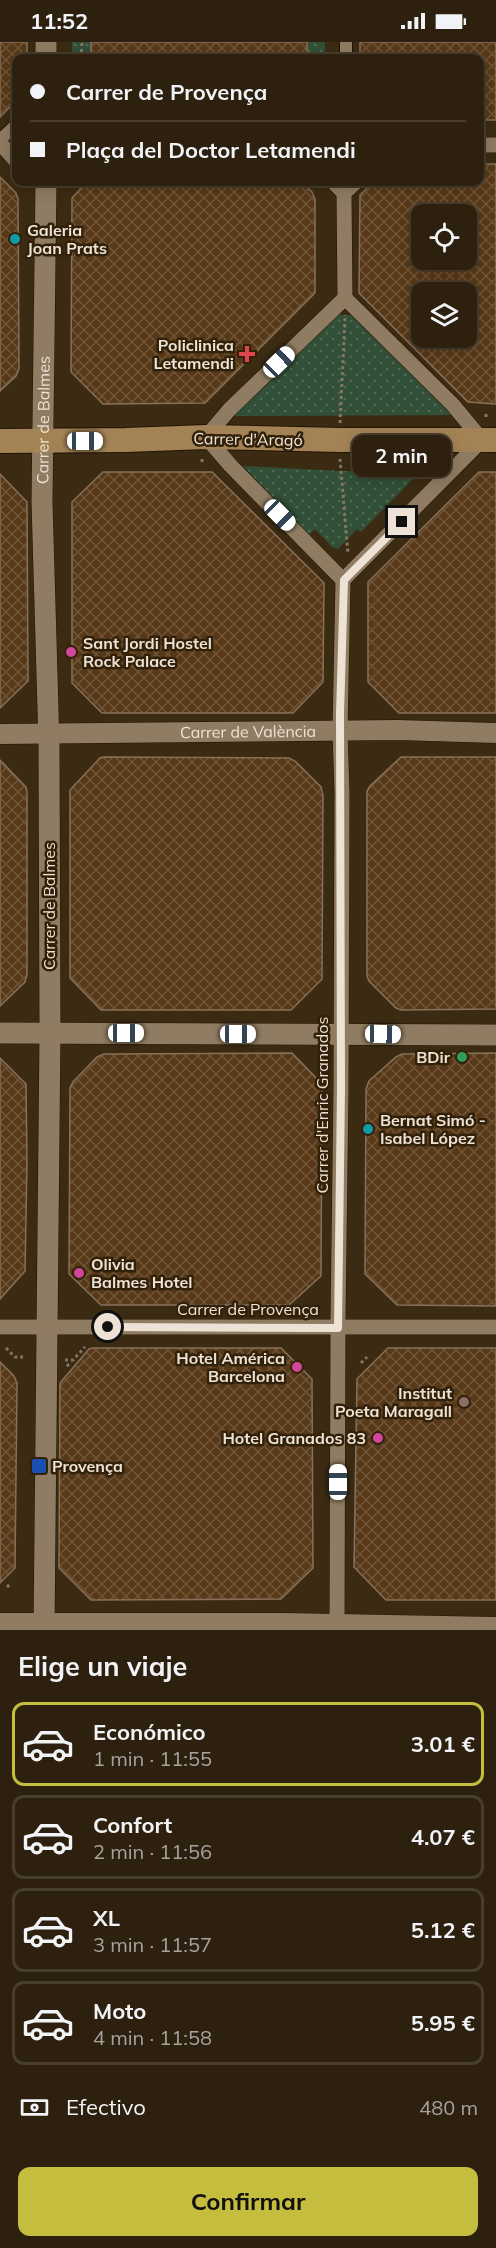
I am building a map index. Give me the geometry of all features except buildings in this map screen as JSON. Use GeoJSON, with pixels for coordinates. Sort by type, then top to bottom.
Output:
{"type":"FeatureCollection","features":[{"type":"Feature","properties":{"kind":"main road","name":"Carrer de Balmes"},"geometry":{"type":"LineString","coordinates":[[44,1626],[50,1033],[48,733],[42,502],[49,186]]}},
{"type":"Feature","properties":{"kind":"main road","name":"Carrer d'Aragó"},"geometry":{"type":"LineString","coordinates":[[0,441],[44,441],[204,453],[488,428]]}},
{"type":"Feature","properties":{"kind":"main road"},"geometry":{"type":"LineString","coordinates":[[0,1032],[496,1035]]}},
{"type":"Feature","properties":{"kind":"street"},"geometry":{"type":"LineString","coordinates":[[6,149],[12,135]]}},
{"type":"Feature","properties":{"kind":"street"},"geometry":{"type":"LineString","coordinates":[[337,186],[344,193],[345,298],[453,405],[488,428],[344,580],[230,465],[204,453],[229,410],[345,298]]}},
{"type":"Feature","properties":{"kind":"street"},"geometry":{"type":"LineString","coordinates":[[344,193],[352,186]]}},
{"type":"Feature","properties":{"kind":"street","name":"Carrer d'Enric Granados"},"geometry":{"type":"LineString","coordinates":[[337,1628],[342,793],[340,731],[344,580]]}},
{"type":"Feature","properties":{"kind":"street","name":"Carrer de València"},"geometry":{"type":"LineString","coordinates":[[0,734],[340,731],[496,733]]}},
{"type":"Feature","properties":{"kind":"street","name":"Carrer de Provença"},"geometry":{"type":"LineString","coordinates":[[0,1327],[496,1327]]}},
{"type":"Feature","properties":{"kind":"street"},"geometry":{"type":"LineString","coordinates":[[0,1623],[44,1626],[285,1623],[337,1628],[496,1627]]}},
{"type":"Feature","properties":{"kind":"path"},"geometry":{"type":"LineString","coordinates":[[340,419],[345,320]]}},
{"type":"Feature","properties":{"kind":"path"},"geometry":{"type":"LineString","coordinates":[[340,459],[349,556]]}},
{"type":"Feature","properties":{"kind":"path"},"geometry":{"type":"LineString","coordinates":[[70,1368],[66,1362],[73,1360],[85,1347]]}},
{"type":"Feature","properties":{"kind":"path"},"geometry":{"type":"LineString","coordinates":[[6,1348],[15,1357],[23,1358]]}},
{"type":"Feature","properties":{"kind":"path"},"geometry":{"type":"LineString","coordinates":[[361,1364],[367,1357]]}},
{"type":"Feature","properties":{"kind":"path"},"geometry":{"type":"LineString","coordinates":[[7,1587],[11,1583]]}},
{"type":"Feature","properties":{"kind":"green space"},"geometry":{"type":"Polygon","coordinates":[[[72,42],[91,42],[91,54],[72,54],[72,42]]]}},
{"type":"Feature","properties":{"kind":"green space"},"geometry":{"type":"Polygon","coordinates":[[[307,42],[325,42],[325,54],[261,54],[307,42]]]}},
{"type":"Feature","properties":{"kind":"green space"},"geometry":{"type":"Polygon","coordinates":[[[334,315],[356,315],[457,415],[233,416],[334,315]]]}},
{"type":"Feature","properties":{"kind":"green space"},"geometry":{"type":"Polygon","coordinates":[[[243,466],[340,471],[432,471],[432,476],[420,476],[412,480],[361,532],[357,529],[338,549],[332,547],[315,529],[309,535],[243,466]]]}},
{"type":"Feature","properties":{"kind":"place","name":"Galeria Joan Prats"},"geometry":{"type":"Point","coordinates":[15,239]}},
{"type":"Feature","properties":{"kind":"place","name":"Policlinica Letamendi"},"geometry":{"type":"Point","coordinates":[247,354]}},
{"type":"Feature","properties":{"kind":"place","name":"Sant Jordi Hostel Rock Palace"},"geometry":{"type":"Point","coordinates":[71,652]}},
{"type":"Feature","properties":{"kind":"place","name":"BDir"},"geometry":{"type":"Point","coordinates":[462,1057]}},
{"type":"Feature","properties":{"kind":"place","name":"Bernat Simó - Isabel López"},"geometry":{"type":"Point","coordinates":[368,1129]}},
{"type":"Feature","properties":{"kind":"place","name":"Olivia Balmes Hotel"},"geometry":{"type":"Point","coordinates":[79,1273]}},
{"type":"Feature","properties":{"kind":"place","name":"Hotel América Barcelona"},"geometry":{"type":"Point","coordinates":[297,1367]}},
{"type":"Feature","properties":{"kind":"place","name":"Institut Poeta Maragall"},"geometry":{"type":"Point","coordinates":[464,1402]}},
{"type":"Feature","properties":{"kind":"place","name":"Hotel Granados 83"},"geometry":{"type":"Point","coordinates":[378,1438]}},
{"type":"Feature","properties":{"kind":"place","name":"Provença"},"geometry":{"type":"Point","coordinates":[39,1466]}},
{"type":"Feature","properties":{"kind":"route"},"geometry":{"type":"LineString","coordinates":[[108,1327],[300,1326],[338,1328],[342,793],[340,680],[344,580],[402,522]]}}]}
